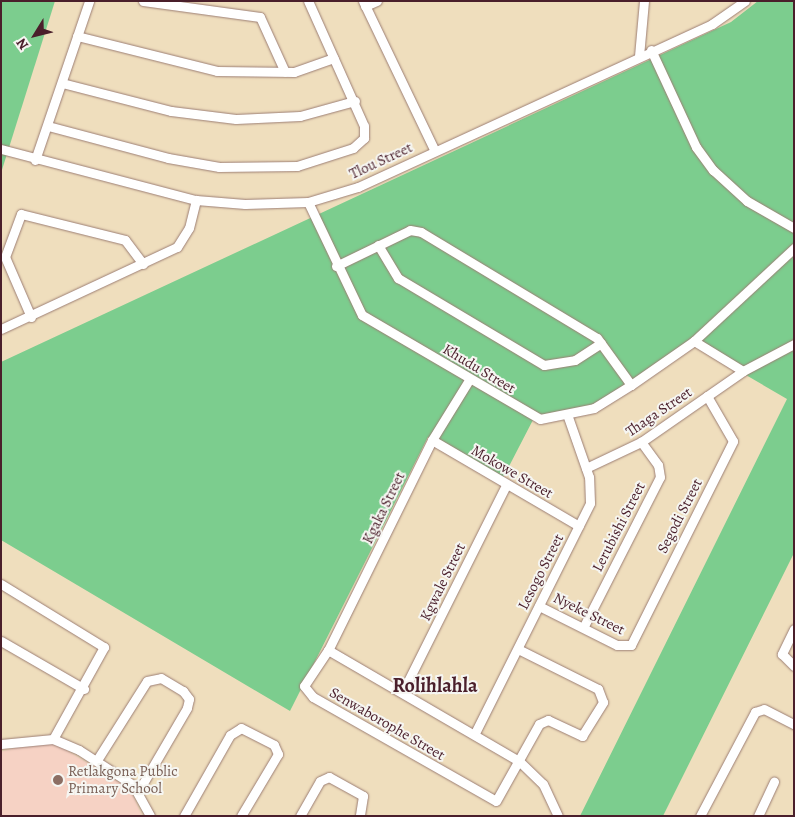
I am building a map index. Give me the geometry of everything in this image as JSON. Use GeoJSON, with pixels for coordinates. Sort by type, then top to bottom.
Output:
{"type":"FeatureCollection","features":[{"type":"Feature","properties":{"kind":"street"},"geometry":{"type":"LineString","coordinates":[[35,160],[78,36],[88,1]]}},
{"type":"Feature","properties":{"kind":"street"},"geometry":{"type":"LineString","coordinates":[[144,1],[260,17],[285,72]]}},
{"type":"Feature","properties":{"kind":"street"},"geometry":{"type":"LineString","coordinates":[[48,126],[205,165],[297,166],[361,143],[364,126],[308,1]]}},
{"type":"Feature","properties":{"kind":"street"},"geometry":{"type":"LineString","coordinates":[[377,1],[364,3],[435,151]]}},
{"type":"Feature","properties":{"kind":"street"},"geometry":{"type":"LineString","coordinates":[[639,56],[644,1]]}},
{"type":"Feature","properties":{"kind":"street","name":"Tlou Street"},"geometry":{"type":"LineString","coordinates":[[1,149],[35,160],[196,200],[308,202],[358,187],[651,50],[712,24],[744,1]]}},
{"type":"Feature","properties":{"kind":"street"},"geometry":{"type":"LineString","coordinates":[[78,36],[206,70],[285,72],[334,58]]}},
{"type":"Feature","properties":{"kind":"street"},"geometry":{"type":"LineString","coordinates":[[651,50],[696,147],[713,170],[747,201],[794,228]]}},
{"type":"Feature","properties":{"kind":"street"},"geometry":{"type":"LineString","coordinates":[[62,83],[172,110],[236,119],[300,116],[354,101]]}},
{"type":"Feature","properties":{"kind":"street"},"geometry":{"type":"LineString","coordinates":[[1,329],[31,317],[177,246],[189,228],[196,200]]}},
{"type":"Feature","properties":{"kind":"street","name":"Khudu Street"},"geometry":{"type":"LineString","coordinates":[[308,202],[336,266],[362,315],[535,418],[568,417],[594,408],[631,385],[694,341],[794,248]]}},
{"type":"Feature","properties":{"kind":"street"},"geometry":{"type":"LineString","coordinates":[[31,317],[5,257],[21,214],[125,240],[143,264]]}},
{"type":"Feature","properties":{"kind":"street"},"geometry":{"type":"LineString","coordinates":[[336,266],[410,230],[421,232],[601,343],[631,385]]}},
{"type":"Feature","properties":{"kind":"street"},"geometry":{"type":"LineString","coordinates":[[378,245],[398,278],[544,365],[576,360],[601,343]]}},
{"type":"Feature","properties":{"kind":"street"},"geometry":{"type":"LineString","coordinates":[[694,341],[743,371]]}},
{"type":"Feature","properties":{"kind":"street","name":"Thaga Street"},"geometry":{"type":"LineString","coordinates":[[586,468],[641,442],[743,371],[794,344]]}},
{"type":"Feature","properties":{"kind":"street","name":"Kgaka Street"},"geometry":{"type":"LineString","coordinates":[[328,650],[432,440],[469,380]]}},
{"type":"Feature","properties":{"kind":"street","name":"Segodi Street"},"geometry":{"type":"LineString","coordinates":[[626,648],[732,444],[707,396]]}},
{"type":"Feature","properties":{"kind":"street","name":"Lesogo Street"},"geometry":{"type":"LineString","coordinates":[[475,733],[579,526],[591,496],[586,468],[568,417]]}},
{"type":"Feature","properties":{"kind":"street","name":"Mokowe Street"},"geometry":{"type":"LineString","coordinates":[[432,440],[579,526]]}},
{"type":"Feature","properties":{"kind":"street","name":"Lerubishi Street"},"geometry":{"type":"LineString","coordinates":[[584,626],[660,477],[658,465],[641,442]]}},
{"type":"Feature","properties":{"kind":"street","name":"Kgwale Street"},"geometry":{"type":"LineString","coordinates":[[403,690],[506,485]]}},
{"type":"Feature","properties":{"kind":"street"},"geometry":{"type":"LineString","coordinates":[[1,584],[104,647],[84,689],[53,739]]}},
{"type":"Feature","properties":{"kind":"street","name":"Nyeke Street"},"geometry":{"type":"LineString","coordinates":[[539,606],[584,626],[626,648]]}},
{"type":"Feature","properties":{"kind":"street"},"geometry":{"type":"LineString","coordinates":[[794,629],[782,652],[794,666]]}},
{"type":"Feature","properties":{"kind":"street"},"geometry":{"type":"LineString","coordinates":[[1,641],[84,689]]}},
{"type":"Feature","properties":{"kind":"street"},"geometry":{"type":"LineString","coordinates":[[518,649],[595,688],[602,694],[603,704],[587,733],[578,735],[550,721],[542,722],[519,761]]}},
{"type":"Feature","properties":{"kind":"street"},"geometry":{"type":"LineString","coordinates":[[328,650],[403,690],[519,761],[543,784],[558,816]]}},
{"type":"Feature","properties":{"kind":"street","name":"Senwaborophe Street"},"geometry":{"type":"LineString","coordinates":[[328,650],[305,681],[306,692],[472,790],[492,801],[500,798],[519,761]]}},
{"type":"Feature","properties":{"kind":"street"},"geometry":{"type":"LineString","coordinates":[[97,760],[147,681],[161,678],[183,691],[189,699],[188,708],[139,790]]}},
{"type":"Feature","properties":{"kind":"street"},"geometry":{"type":"LineString","coordinates":[[700,816],[755,712],[764,709],[794,724]]}},
{"type":"Feature","properties":{"kind":"street"},"geometry":{"type":"LineString","coordinates":[[184,816],[231,733],[243,728],[274,745],[278,754],[241,816]]}},
{"type":"Feature","properties":{"kind":"street"},"geometry":{"type":"LineString","coordinates":[[1,744],[53,739],[97,760],[139,790],[150,816]]}},
{"type":"Feature","properties":{"kind":"street"},"geometry":{"type":"LineString","coordinates":[[300,816],[320,781],[329,777],[363,796],[360,816]]}},
{"type":"Feature","properties":{"kind":"street"},"geometry":{"type":"LineString","coordinates":[[758,816],[774,782]]}},
{"type":"Feature","properties":{"kind":"shaded area","name":"Retlakgona Public Primary School"},"geometry":{"type":"Polygon","coordinates":[[[38,741],[58,745],[130,789],[142,816],[1,816],[1,752],[38,741]]]}},
{"type":"Feature","properties":{"kind":"green space"},"geometry":{"type":"Polygon","coordinates":[[[1,1],[55,1],[1,173],[1,1]]]}},
{"type":"Feature","properties":{"kind":"green space"},"geometry":{"type":"Polygon","coordinates":[[[758,1],[794,1],[794,553],[663,816],[580,816],[787,399],[689,342],[603,403],[535,416],[503,478],[428,437],[290,711],[1,540],[1,362],[731,22],[758,1]]]}},
{"type":"Feature","properties":{"kind":"place","name":"Retlakgona Public Primary School"},"geometry":{"type":"Point","coordinates":[58,780]}},
{"type":"Feature","properties":{"kind":"district","name":"Rolihlahla"},"geometry":{"type":"Point","coordinates":[435,685]}}]}
